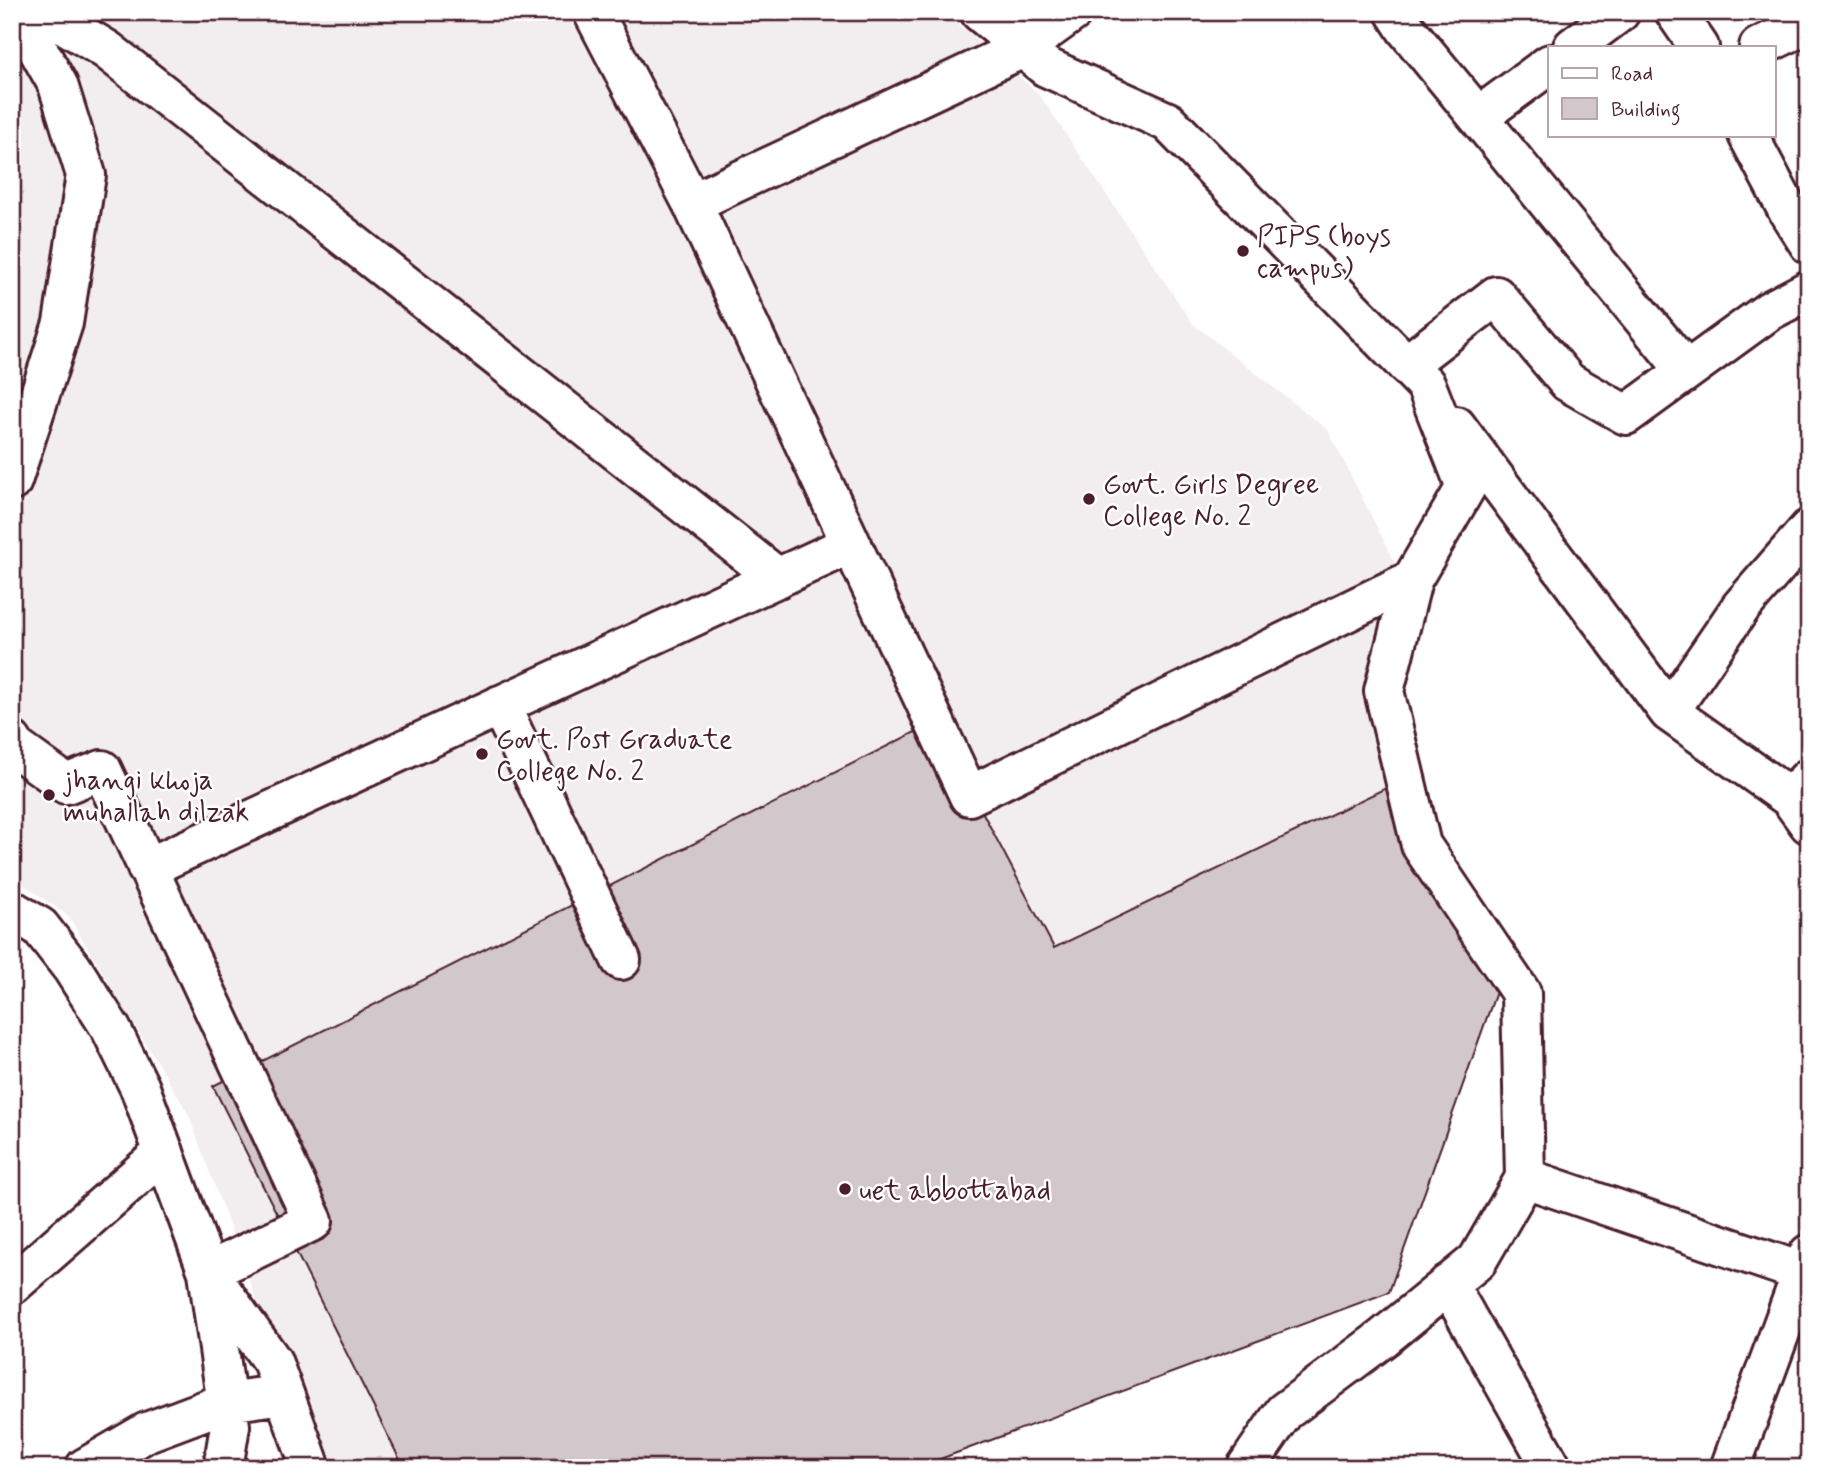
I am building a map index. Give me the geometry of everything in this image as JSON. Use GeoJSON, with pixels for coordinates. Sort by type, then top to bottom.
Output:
{"type":"FeatureCollection","features":[{"type":"Feature","properties":{"kind":"street"},"geometry":{"type":"LineString","coordinates":[[12,481],[63,323],[86,175],[58,85],[17,12]]}},
{"type":"Feature","properties":{"kind":"street"},"geometry":{"type":"LineString","coordinates":[[44,12],[107,50],[778,578]]}},
{"type":"Feature","properties":{"kind":"street"},"geometry":{"type":"LineString","coordinates":[[593,12],[692,203],[969,796],[1412,580]]}},
{"type":"Feature","properties":{"kind":"street"},"geometry":{"type":"LineString","coordinates":[[980,12],[1046,67],[1168,121],[1416,375],[1669,712],[1803,800]]}},
{"type":"Feature","properties":{"kind":"street"},"geometry":{"type":"LineString","coordinates":[[692,203],[1023,48],[1073,12]]}},
{"type":"Feature","properties":{"kind":"street"},"geometry":{"type":"LineString","coordinates":[[1395,12],[1406,29],[1686,371]]}},
{"type":"Feature","properties":{"kind":"street"},"geometry":{"type":"LineString","coordinates":[[1574,46],[1620,12]]}},
{"type":"Feature","properties":{"kind":"street"},"geometry":{"type":"LineString","coordinates":[[1675,12],[1698,46]]}},
{"type":"Feature","properties":{"kind":"street"},"geometry":{"type":"LineString","coordinates":[[1761,46],[1809,23]]}},
{"type":"Feature","properties":{"kind":"street"},"geometry":{"type":"LineString","coordinates":[[1478,117],[1548,65]]}},
{"type":"Feature","properties":{"kind":"street"},"geometry":{"type":"LineString","coordinates":[[1749,136],[1798,206],[1809,244]]}},
{"type":"Feature","properties":{"kind":"street"},"geometry":{"type":"LineString","coordinates":[[1416,375],[1496,296],[1568,382],[1626,415],[1769,311],[1809,290]]}},
{"type":"Feature","properties":{"kind":"street"},"geometry":{"type":"LineString","coordinates":[[1246,1468],[1283,1412],[1382,1338],[1476,1261],[1525,1178],[1521,993],[1421,845],[1384,691],[1412,580],[1466,487],[1416,375]]}},
{"type":"Feature","properties":{"kind":"street"},"geometry":{"type":"LineString","coordinates":[[1669,712],[1741,607],[1809,529]]}},
{"type":"Feature","properties":{"kind":"street"},"geometry":{"type":"LineString","coordinates":[[147,867],[851,544]]}},
{"type":"Feature","properties":{"kind":"street"},"geometry":{"type":"LineString","coordinates":[[500,705],[621,960]]}},
{"type":"Feature","properties":{"kind":"street"},"geometry":{"type":"LineString","coordinates":[[12,741],[16,747],[66,784],[102,770],[313,1221],[208,1272]]}},
{"type":"Feature","properties":{"kind":"street"},"geometry":{"type":"LineString","coordinates":[[12,911],[40,927],[72,968],[111,1029],[140,1088],[208,1272],[230,1426],[223,1468]]}},
{"type":"Feature","properties":{"kind":"street"},"geometry":{"type":"LineString","coordinates":[[12,1285],[164,1152]]}},
{"type":"Feature","properties":{"kind":"street"},"geometry":{"type":"LineString","coordinates":[[1525,1178],[1806,1267],[1730,1468]]}},
{"type":"Feature","properties":{"kind":"street"},"geometry":{"type":"LineString","coordinates":[[208,1272],[272,1361],[311,1468]]}},
{"type":"Feature","properties":{"kind":"street"},"geometry":{"type":"LineString","coordinates":[[1448,1284],[1552,1468]]}},
{"type":"Feature","properties":{"kind":"street"},"geometry":{"type":"LineString","coordinates":[[85,1468],[147,1432],[227,1402],[284,1394]]}},
{"type":"Feature","properties":{"kind":"shaded area","name":"Govt. Post Graduate College No. 2"},"geometry":{"type":"Polygon","coordinates":[[[12,12],[945,12],[1039,94],[1193,324],[1328,430],[1397,567],[1372,661],[1390,786],[1496,992],[1389,1292],[916,1468],[318,1468],[188,1113],[69,917],[12,876],[12,12]]]}},
{"type":"Feature","properties":{"kind":"building","name":"uet abbottabad"},"geometry":{"type":"Polygon","coordinates":[[[935,722],[1054,948],[1390,786],[1496,992],[1389,1292],[916,1468],[404,1468],[213,1086],[935,722]]]}},
{"type":"Feature","properties":{"kind":"place","name":"PIPS (boys campus)"},"geometry":{"type":"Point","coordinates":[1243,251]}},
{"type":"Feature","properties":{"kind":"place","name":"Govt. Girls Degree College No. 2"},"geometry":{"type":"Point","coordinates":[1089,499]}},
{"type":"Feature","properties":{"kind":"place","name":"Govt. Post Graduate College No. 2"},"geometry":{"type":"Point","coordinates":[482,754]}},
{"type":"Feature","properties":{"kind":"place","name":"jhangi khoja muhallah dilzak"},"geometry":{"type":"Point","coordinates":[49,795]}},
{"type":"Feature","properties":{"kind":"place","name":"uet abbottabad"},"geometry":{"type":"Point","coordinates":[845,1189]}}]}
